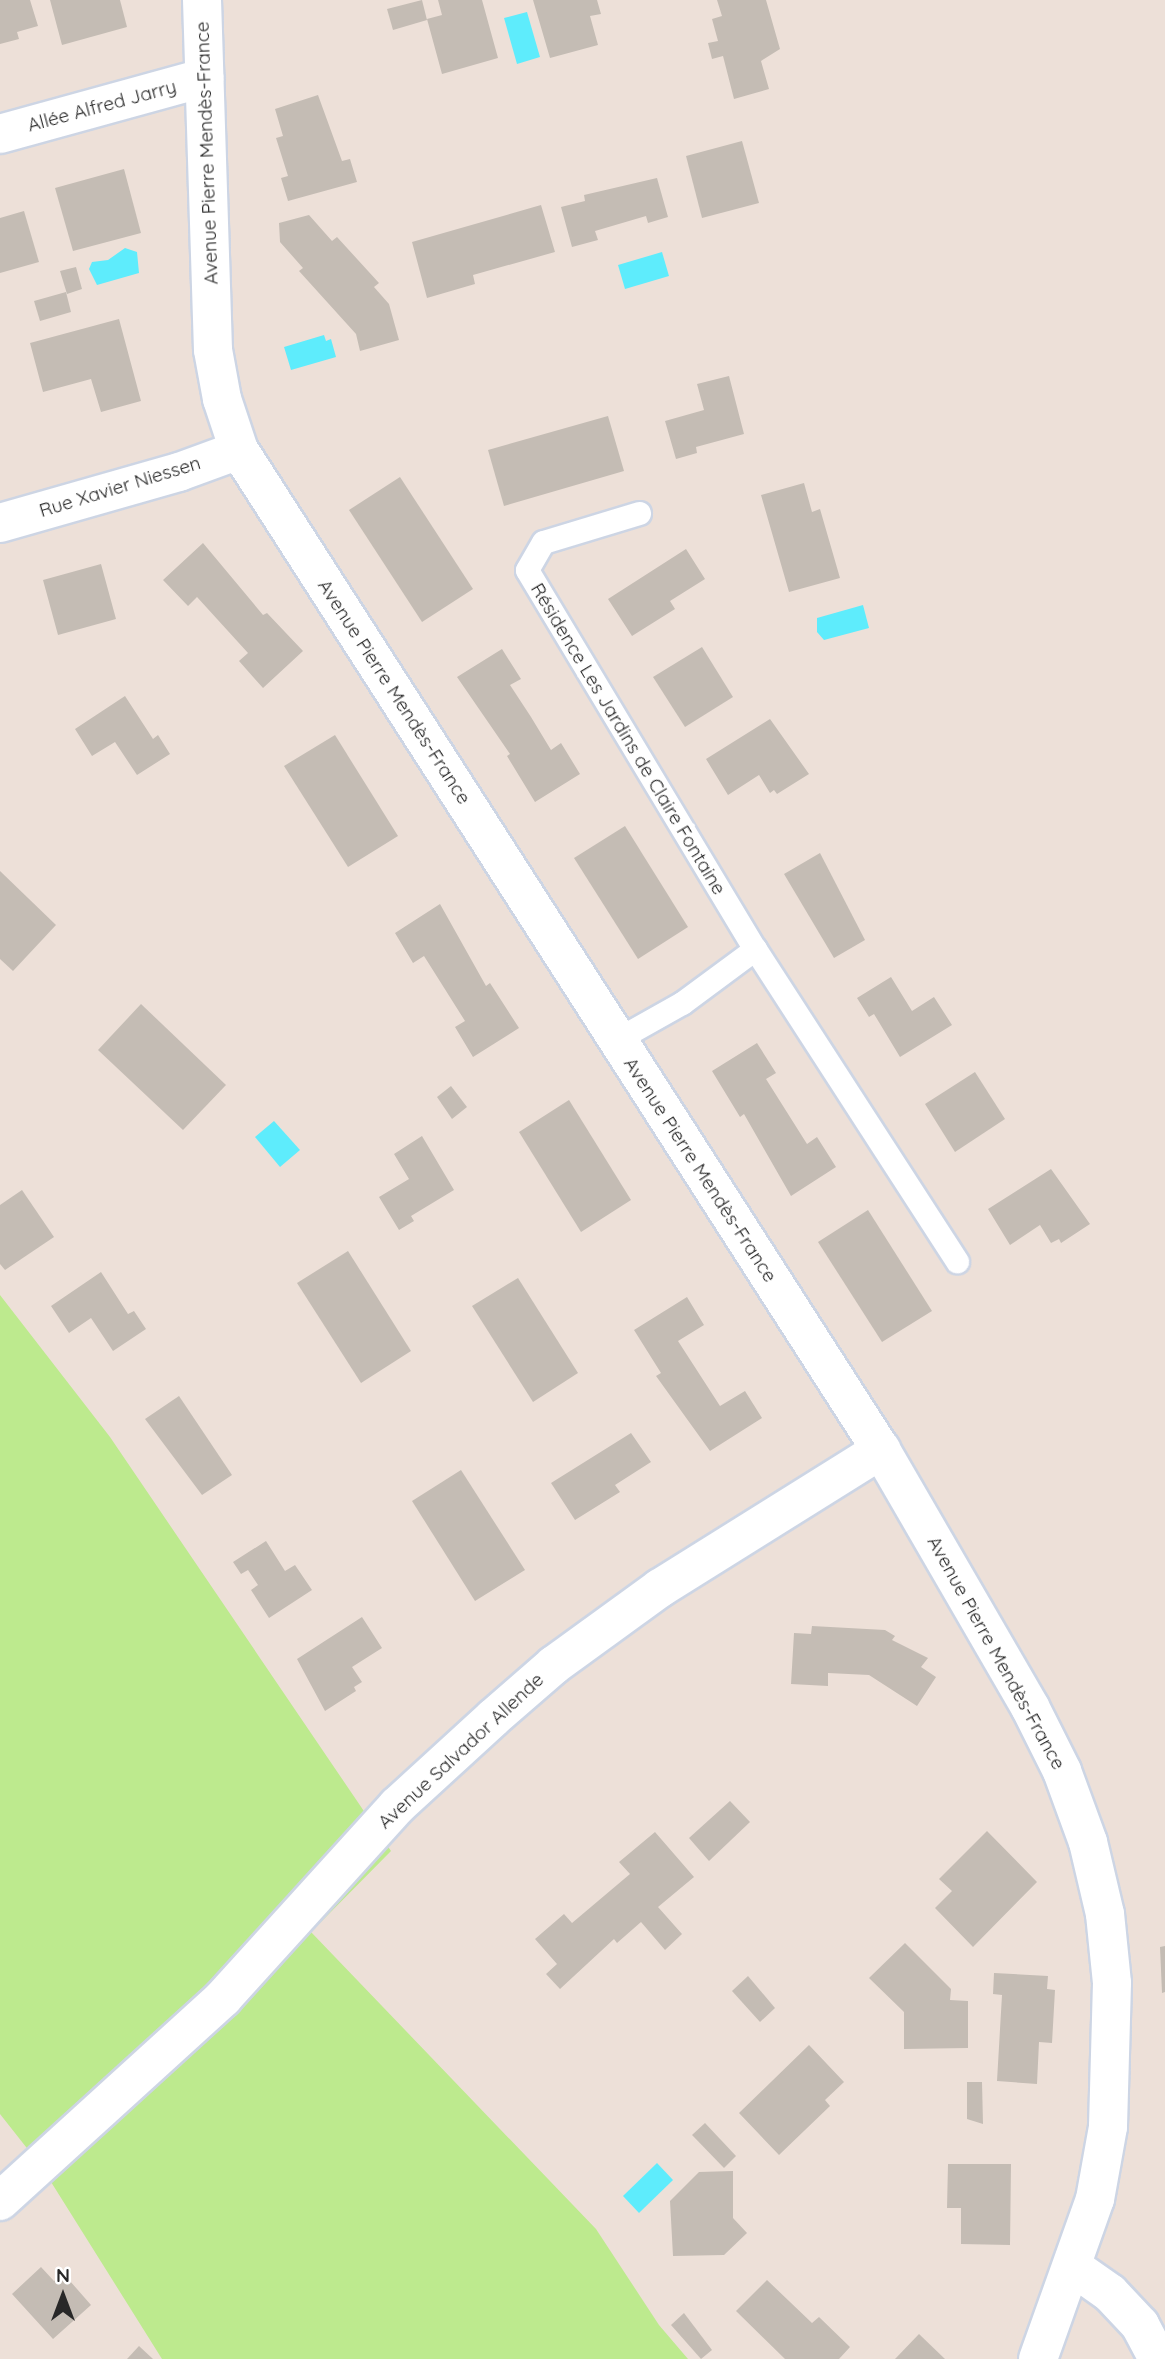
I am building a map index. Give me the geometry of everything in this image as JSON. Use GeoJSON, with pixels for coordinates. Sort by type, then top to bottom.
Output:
{"type":"FeatureCollection","features":[{"type":"Feature","properties":{"kind":"street","name":"Avenue Pierre Mendès-France"},"geometry":{"type":"LineString","coordinates":[[202,0],[213,350],[222,399],[239,450],[881,1450],[1062,1771],[1088,1842],[1105,1913],[1113,2032],[1108,2127],[1095,2199],[1038,2359]]}},
{"type":"Feature","properties":{"kind":"street","name":"Allée Alfred Jarry"},"geometry":{"type":"LineString","coordinates":[[0,134],[204,78]]}},
{"type":"Feature","properties":{"kind":"street","name":"Rue Xavier Niessen"},"geometry":{"type":"LineString","coordinates":[[0,523],[179,472],[239,450]]}},
{"type":"Feature","properties":{"kind":"street","name":"Avenue Salvador Allende"},"geometry":{"type":"LineString","coordinates":[[0,2201],[223,1998],[397,1806],[554,1665],[660,1588],[881,1450]]}},
{"type":"Feature","properties":{"kind":"street"},"geometry":{"type":"LineString","coordinates":[[1073,2267],[1118,2301],[1140,2325],[1158,2359]]}},
{"type":"Feature","properties":{"kind":"lane","name":"Résidence Les Jardins de Claire Fontaine"},"geometry":{"type":"LineString","coordinates":[[639,513],[542,542],[527,570],[755,949],[957,1261]]}},
{"type":"Feature","properties":{"kind":"lane"},"geometry":{"type":"LineString","coordinates":[[617,1040],[682,1003],[755,949]]}},
{"type":"Feature","properties":{"kind":"green space"},"geometry":{"type":"Polygon","coordinates":[[[0,1295],[110,1437],[391,1851],[311,1932],[596,2229],[659,2325],[688,2359],[162,2359],[41,2166],[0,2114],[0,1295]]]}},
{"type":"Feature","properties":{"kind":"water"},"geometry":{"type":"Polygon","coordinates":[[[527,12],[540,57],[517,64],[504,18],[527,12]]]}},
{"type":"Feature","properties":{"kind":"water"},"geometry":{"type":"Polygon","coordinates":[[[125,248],[137,252],[139,273],[97,285],[89,269],[92,262],[108,260],[125,248]]]}},
{"type":"Feature","properties":{"kind":"water"},"geometry":{"type":"Polygon","coordinates":[[[662,252],[669,276],[625,289],[618,265],[662,252]]]}},
{"type":"Feature","properties":{"kind":"water"},"geometry":{"type":"Polygon","coordinates":[[[324,335],[326,341],[331,339],[336,357],[291,370],[284,347],[324,335]]]}},
{"type":"Feature","properties":{"kind":"water"},"geometry":{"type":"Polygon","coordinates":[[[863,605],[869,628],[824,640],[817,632],[817,618],[863,605]]]}},
{"type":"Feature","properties":{"kind":"water"},"geometry":{"type":"Polygon","coordinates":[[[274,1121],[300,1150],[280,1167],[255,1137],[274,1121]]]}},
{"type":"Feature","properties":{"kind":"water"},"geometry":{"type":"Polygon","coordinates":[[[657,2163],[673,2180],[639,2213],[623,2196],[657,2163]]]}},
{"type":"Feature","properties":{"kind":"building"},"geometry":{"type":"Polygon","coordinates":[[[0,0],[30,0],[38,26],[17,32],[19,39],[0,44],[0,0]]]}},
{"type":"Feature","properties":{"kind":"building"},"geometry":{"type":"Polygon","coordinates":[[[50,0],[120,0],[127,27],[62,45],[50,0]]]}},
{"type":"Feature","properties":{"kind":"building"},"geometry":{"type":"Polygon","coordinates":[[[422,0],[427,20],[393,30],[387,9],[422,0]]]}},
{"type":"Feature","properties":{"kind":"building"},"geometry":{"type":"Polygon","coordinates":[[[438,0],[482,0],[498,58],[442,74],[427,19],[442,15],[438,0]]]}},
{"type":"Feature","properties":{"kind":"building"},"geometry":{"type":"Polygon","coordinates":[[[533,0],[597,0],[601,14],[590,16],[598,45],[550,58],[533,0]]]}},
{"type":"Feature","properties":{"kind":"building"},"geometry":{"type":"Polygon","coordinates":[[[717,0],[766,0],[780,49],[761,61],[769,89],[734,99],[723,56],[712,59],[708,43],[718,41],[712,19],[722,16],[717,0]]]}},
{"type":"Feature","properties":{"kind":"building"},"geometry":{"type":"Polygon","coordinates":[[[318,95],[342,161],[350,159],[357,182],[288,201],[281,178],[288,176],[276,138],[283,136],[275,109],[318,95]]]}},
{"type":"Feature","properties":{"kind":"building"},"geometry":{"type":"Polygon","coordinates":[[[742,141],[759,203],[702,218],[686,156],[742,141]]]}},
{"type":"Feature","properties":{"kind":"building"},"geometry":{"type":"Polygon","coordinates":[[[124,169],[141,233],[73,251],[55,188],[124,169]]]}},
{"type":"Feature","properties":{"kind":"building"},"geometry":{"type":"Polygon","coordinates":[[[657,178],[668,217],[648,223],[646,216],[595,231],[598,240],[572,247],[561,207],[585,201],[584,195],[657,178]]]}},
{"type":"Feature","properties":{"kind":"building"},"geometry":{"type":"Polygon","coordinates":[[[541,205],[555,252],[473,275],[475,284],[427,298],[412,242],[541,205]]]}},
{"type":"Feature","properties":{"kind":"building"},"geometry":{"type":"Polygon","coordinates":[[[24,211],[39,262],[0,273],[0,218],[24,211]]]}},
{"type":"Feature","properties":{"kind":"building"},"geometry":{"type":"Polygon","coordinates":[[[309,215],[332,241],[337,237],[379,283],[374,287],[389,304],[399,340],[360,351],[356,334],[299,271],[303,268],[280,242],[279,223],[309,215]]]}},
{"type":"Feature","properties":{"kind":"building"},"geometry":{"type":"Polygon","coordinates":[[[76,267],[82,289],[67,294],[60,271],[76,267]]]}},
{"type":"Feature","properties":{"kind":"building"},"geometry":{"type":"Polygon","coordinates":[[[66,292],[71,312],[40,321],[34,301],[66,292]]]}},
{"type":"Feature","properties":{"kind":"building"},"geometry":{"type":"Polygon","coordinates":[[[119,319],[141,401],[101,412],[91,379],[43,392],[30,343],[119,319]]]}},
{"type":"Feature","properties":{"kind":"building"},"geometry":{"type":"Polygon","coordinates":[[[729,376],[744,434],[696,447],[697,453],[676,459],[665,421],[704,410],[697,384],[729,376]]]}},
{"type":"Feature","properties":{"kind":"building"},"geometry":{"type":"Polygon","coordinates":[[[608,416],[624,471],[504,506],[488,450],[608,416]]]}},
{"type":"Feature","properties":{"kind":"building"},"geometry":{"type":"Polygon","coordinates":[[[400,477],[473,589],[422,622],[349,510],[400,477]]]}},
{"type":"Feature","properties":{"kind":"building"},"geometry":{"type":"Polygon","coordinates":[[[804,483],[812,512],[820,509],[840,578],[789,592],[761,495],[804,483]]]}},
{"type":"Feature","properties":{"kind":"building"},"geometry":{"type":"Polygon","coordinates":[[[203,543],[263,615],[267,613],[303,651],[263,688],[239,661],[248,653],[197,597],[188,606],[163,580],[203,543]]]}},
{"type":"Feature","properties":{"kind":"building"},"geometry":{"type":"Polygon","coordinates":[[[686,549],[705,579],[670,601],[675,609],[632,636],[608,599],[686,549]]]}},
{"type":"Feature","properties":{"kind":"building"},"geometry":{"type":"Polygon","coordinates":[[[101,564],[116,619],[58,635],[43,580],[101,564]]]}},
{"type":"Feature","properties":{"kind":"building"},"geometry":{"type":"Polygon","coordinates":[[[702,647],[733,697],[685,727],[653,677],[702,647]]]}},
{"type":"Feature","properties":{"kind":"building"},"geometry":{"type":"Polygon","coordinates":[[[502,649],[521,679],[510,685],[551,750],[561,743],[580,774],[535,802],[507,756],[510,754],[457,677],[502,649]]]}},
{"type":"Feature","properties":{"kind":"building"},"geometry":{"type":"Polygon","coordinates":[[[125,696],[153,739],[158,735],[170,754],[137,775],[115,742],[92,756],[75,729],[125,696]]]}},
{"type":"Feature","properties":{"kind":"building"},"geometry":{"type":"Polygon","coordinates":[[[770,719],[809,774],[777,794],[774,790],[770,793],[759,775],[728,795],[706,759],[770,719]]]}},
{"type":"Feature","properties":{"kind":"building"},"geometry":{"type":"Polygon","coordinates":[[[335,735],[398,836],[348,867],[284,766],[335,735]]]}},
{"type":"Feature","properties":{"kind":"building"},"geometry":{"type":"Polygon","coordinates":[[[625,826],[688,927],[638,959],[574,858],[625,826]]]}},
{"type":"Feature","properties":{"kind":"building"},"geometry":{"type":"Polygon","coordinates":[[[820,853],[865,940],[834,958],[784,874],[820,853]]]}},
{"type":"Feature","properties":{"kind":"building"},"geometry":{"type":"Polygon","coordinates":[[[0,871],[56,925],[13,971],[0,959],[0,871]]]}},
{"type":"Feature","properties":{"kind":"building"},"geometry":{"type":"Polygon","coordinates":[[[440,904],[486,986],[490,983],[519,1028],[473,1057],[455,1027],[465,1021],[424,956],[413,963],[395,933],[440,904]]]}},
{"type":"Feature","properties":{"kind":"building"},"geometry":{"type":"Polygon","coordinates":[[[891,977],[912,1011],[934,997],[952,1025],[900,1057],[874,1014],[869,1017],[857,998],[891,977]]]}},
{"type":"Feature","properties":{"kind":"building"},"geometry":{"type":"Polygon","coordinates":[[[141,1004],[226,1085],[183,1130],[98,1050],[141,1004]]]}},
{"type":"Feature","properties":{"kind":"building"},"geometry":{"type":"Polygon","coordinates":[[[757,1043],[776,1073],[766,1079],[807,1144],[817,1137],[836,1167],[791,1196],[744,1114],[740,1117],[712,1071],[757,1043]]]}},
{"type":"Feature","properties":{"kind":"building"},"geometry":{"type":"Polygon","coordinates":[[[975,1072],[1005,1119],[955,1152],[925,1104],[975,1072]]]}},
{"type":"Feature","properties":{"kind":"building"},"geometry":{"type":"Polygon","coordinates":[[[451,1086],[467,1107],[452,1119],[437,1097],[451,1086]]]}},
{"type":"Feature","properties":{"kind":"building"},"geometry":{"type":"Polygon","coordinates":[[[569,1100],[631,1200],[581,1232],[519,1132],[569,1100]]]}},
{"type":"Feature","properties":{"kind":"building"},"geometry":{"type":"Polygon","coordinates":[[[422,1136],[454,1190],[411,1216],[414,1221],[399,1230],[379,1197],[409,1179],[394,1154],[422,1136]]]}},
{"type":"Feature","properties":{"kind":"building"},"geometry":{"type":"Polygon","coordinates":[[[1051,1169],[1090,1224],[1061,1243],[1059,1239],[1051,1243],[1040,1225],[1010,1245],[988,1209],[1051,1169]]]}},
{"type":"Feature","properties":{"kind":"building"},"geometry":{"type":"Polygon","coordinates":[[[22,1190],[54,1237],[5,1270],[0,1264],[0,1205],[22,1190]]]}},
{"type":"Feature","properties":{"kind":"building"},"geometry":{"type":"Polygon","coordinates":[[[868,1210],[932,1311],[882,1342],[818,1242],[868,1210]]]}},
{"type":"Feature","properties":{"kind":"building"},"geometry":{"type":"Polygon","coordinates":[[[348,1251],[411,1351],[361,1383],[297,1283],[348,1251]]]}},
{"type":"Feature","properties":{"kind":"building"},"geometry":{"type":"Polygon","coordinates":[[[101,1272],[128,1314],[134,1311],[146,1329],[113,1351],[91,1318],[69,1333],[51,1306],[101,1272]]]}},
{"type":"Feature","properties":{"kind":"building"},"geometry":{"type":"Polygon","coordinates":[[[518,1278],[578,1373],[533,1402],[472,1306],[518,1278]]]}},
{"type":"Feature","properties":{"kind":"building"},"geometry":{"type":"Polygon","coordinates":[[[687,1297],[704,1325],[678,1341],[720,1406],[745,1391],[762,1418],[710,1451],[656,1376],[661,1373],[634,1330],[687,1297]]]}},
{"type":"Feature","properties":{"kind":"building"},"geometry":{"type":"Polygon","coordinates":[[[179,1396],[232,1475],[202,1495],[145,1419],[179,1396]]]}},
{"type":"Feature","properties":{"kind":"building"},"geometry":{"type":"Polygon","coordinates":[[[631,1433],[651,1462],[615,1485],[620,1492],[575,1520],[551,1483],[631,1433]]]}},
{"type":"Feature","properties":{"kind":"building"},"geometry":{"type":"Polygon","coordinates":[[[461,1470],[525,1570],[475,1601],[412,1501],[461,1470]]]}},
{"type":"Feature","properties":{"kind":"building"},"geometry":{"type":"Polygon","coordinates":[[[266,1541],[285,1571],[295,1565],[312,1590],[269,1618],[251,1590],[258,1585],[248,1570],[241,1574],[233,1562],[266,1541]]]}},
{"type":"Feature","properties":{"kind":"building"},"geometry":{"type":"Polygon","coordinates":[[[362,1617],[382,1648],[352,1667],[362,1682],[354,1687],[356,1691],[325,1711],[297,1659],[362,1617]]]}},
{"type":"Feature","properties":{"kind":"building"},"geometry":{"type":"Polygon","coordinates":[[[812,1626],[885,1630],[895,1636],[892,1640],[928,1658],[921,1667],[936,1677],[917,1706],[869,1675],[828,1673],[828,1686],[791,1684],[794,1633],[811,1634],[812,1626]]]}},
{"type":"Feature","properties":{"kind":"building"},"geometry":{"type":"Polygon","coordinates":[[[730,1801],[750,1822],[709,1861],[689,1838],[730,1801]]]}},
{"type":"Feature","properties":{"kind":"building"},"geometry":{"type":"Polygon","coordinates":[[[987,1831],[1037,1882],[973,1947],[935,1908],[952,1891],[939,1879],[987,1831]]]}},
{"type":"Feature","properties":{"kind":"building"},"geometry":{"type":"Polygon","coordinates":[[[655,1832],[694,1877],[658,1907],[682,1934],[665,1950],[641,1922],[617,1943],[614,1939],[560,1989],[546,1974],[557,1964],[535,1939],[564,1914],[572,1923],[630,1874],[619,1862],[655,1832]]]}},
{"type":"Feature","properties":{"kind":"building"},"geometry":{"type":"Polygon","coordinates":[[[905,1943],[951,1989],[950,2000],[968,2001],[968,2048],[904,2049],[904,2012],[869,1978],[905,1943]]]}},
{"type":"Feature","properties":{"kind":"building"},"geometry":{"type":"Polygon","coordinates":[[[1165,1946],[1165,1992],[1162,1993],[1160,1947],[1165,1946]]]}},
{"type":"Feature","properties":{"kind":"building"},"geometry":{"type":"Polygon","coordinates":[[[994,1973],[1048,1976],[1047,1989],[1055,1990],[1052,2043],[1039,2042],[1037,2084],[997,2081],[1002,1995],[993,1994],[994,1973]]]}},
{"type":"Feature","properties":{"kind":"building"},"geometry":{"type":"Polygon","coordinates":[[[748,1976],[775,2008],[760,2022],[732,1991],[748,1976]]]}},
{"type":"Feature","properties":{"kind":"building"},"geometry":{"type":"Polygon","coordinates":[[[809,2045],[844,2082],[825,2100],[830,2106],[779,2155],[739,2113],[809,2045]]]}},
{"type":"Feature","properties":{"kind":"building"},"geometry":{"type":"Polygon","coordinates":[[[967,2082],[982,2082],[983,2124],[967,2119],[967,2082]]]}},
{"type":"Feature","properties":{"kind":"building"},"geometry":{"type":"Polygon","coordinates":[[[705,2123],[736,2156],[724,2168],[692,2135],[705,2123]]]}},
{"type":"Feature","properties":{"kind":"building"},"geometry":{"type":"Polygon","coordinates":[[[948,2164],[1011,2164],[1010,2245],[961,2244],[961,2208],[947,2208],[948,2164]]]}},
{"type":"Feature","properties":{"kind":"building"},"geometry":{"type":"Polygon","coordinates":[[[733,2171],[733,2218],[747,2233],[724,2255],[673,2256],[670,2201],[699,2172],[733,2171]]]}},
{"type":"Feature","properties":{"kind":"building"},"geometry":{"type":"Polygon","coordinates":[[[41,2267],[54,2281],[63,2273],[91,2305],[53,2339],[12,2294],[41,2267]]]}},
{"type":"Feature","properties":{"kind":"building"},"geometry":{"type":"Polygon","coordinates":[[[767,2280],[812,2323],[819,2317],[850,2347],[839,2359],[785,2359],[736,2311],[767,2280]]]}},
{"type":"Feature","properties":{"kind":"building"},"geometry":{"type":"Polygon","coordinates":[[[684,2313],[712,2350],[701,2359],[671,2325],[684,2313]]]}},
{"type":"Feature","properties":{"kind":"building"},"geometry":{"type":"Polygon","coordinates":[[[919,2334],[945,2359],[895,2359],[919,2334]]]}},
{"type":"Feature","properties":{"kind":"building"},"geometry":{"type":"Polygon","coordinates":[[[139,2346],[153,2359],[127,2359],[139,2346]]]}}]}
